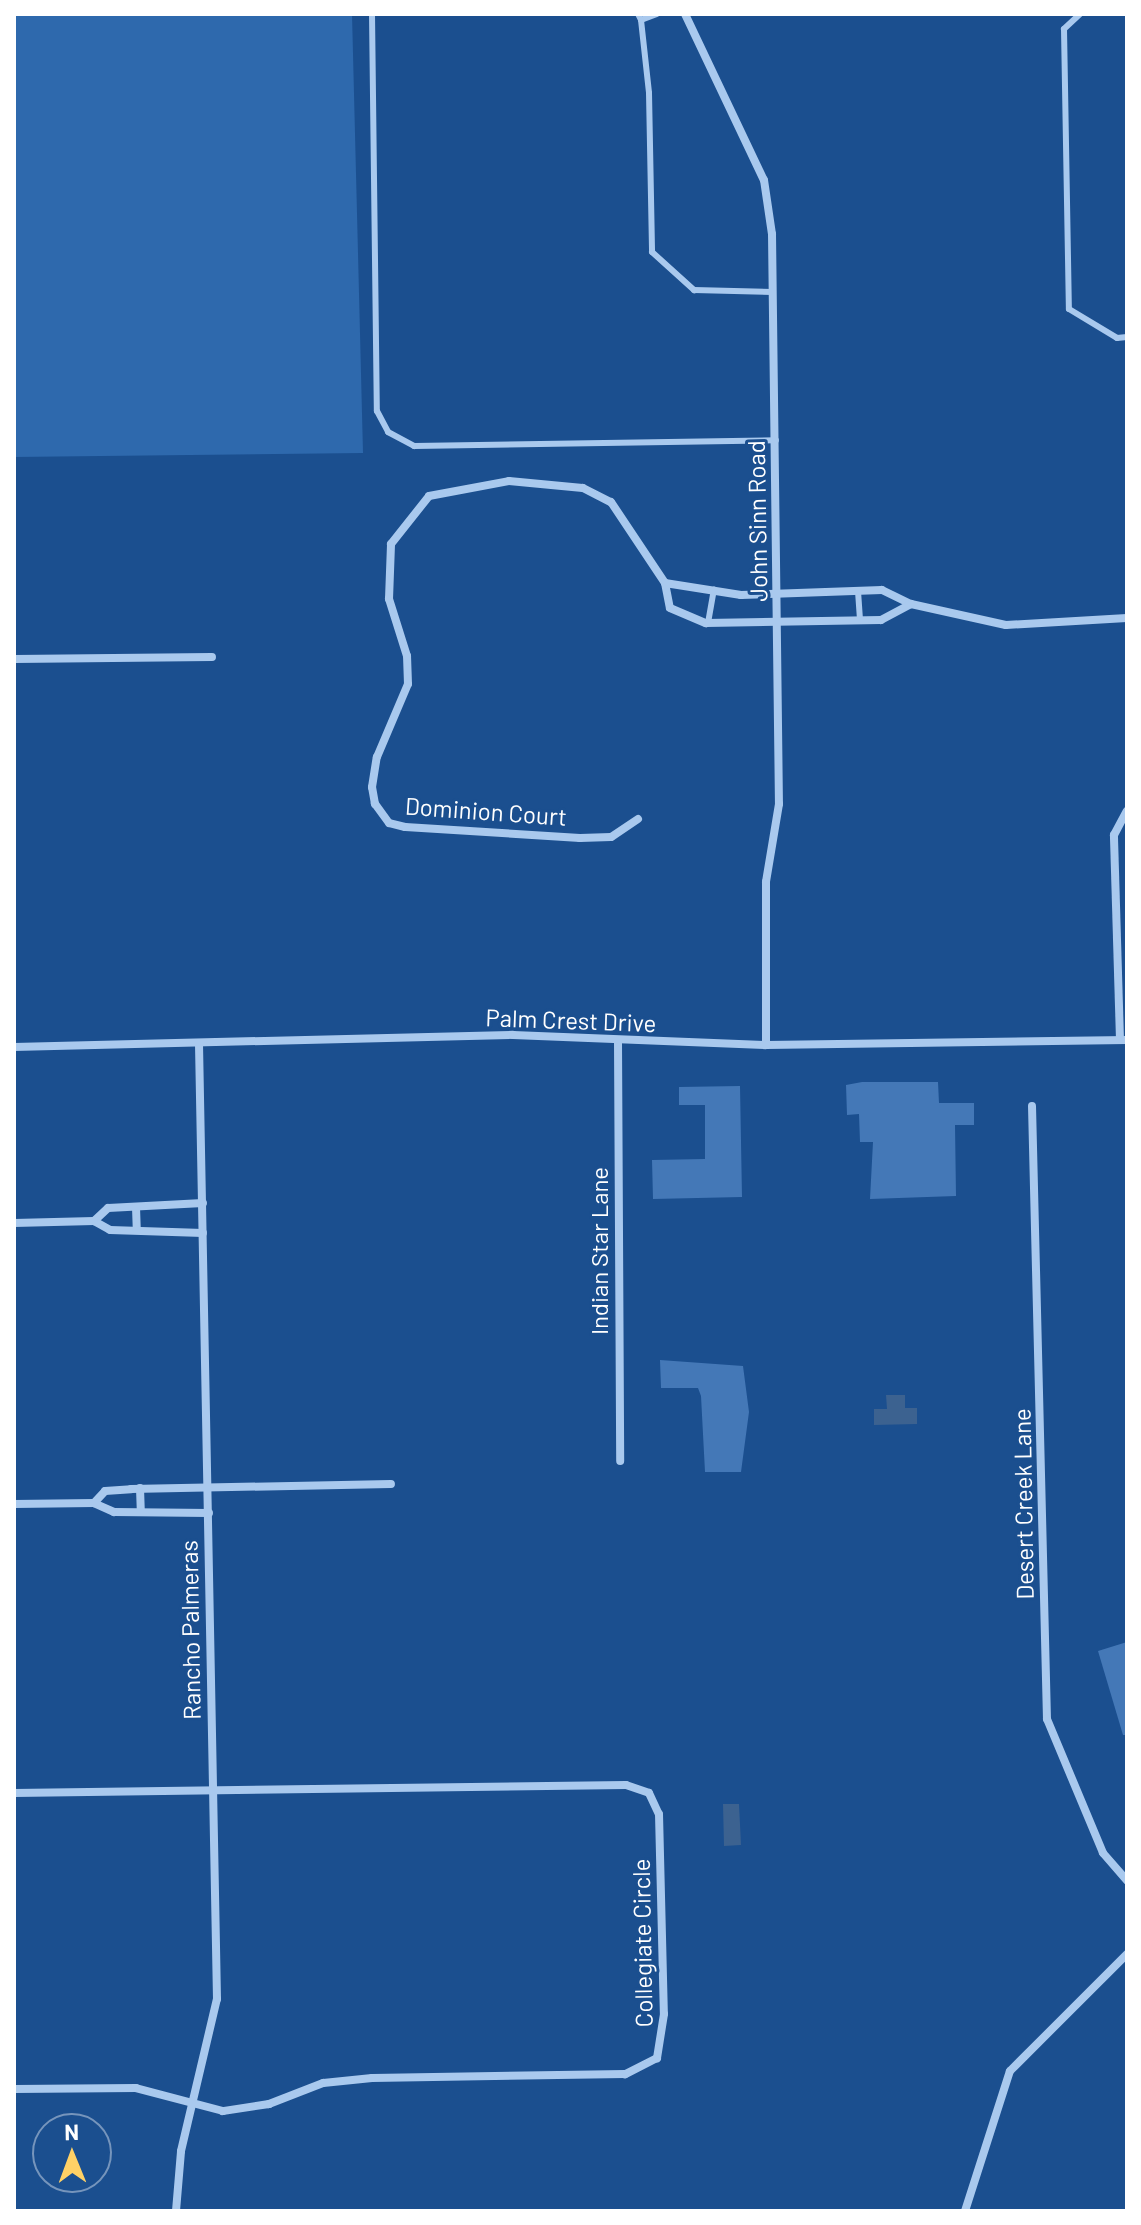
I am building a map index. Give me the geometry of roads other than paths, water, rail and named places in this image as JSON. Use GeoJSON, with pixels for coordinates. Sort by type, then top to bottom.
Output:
{"type":"FeatureCollection","features":[{"type":"Feature","properties":{"kind":"street","name":"John Sinn Road"},"geometry":{"type":"LineString","coordinates":[[685,14],[764,180],[773,292],[779,804],[766,882],[766,1045]]}},
{"type":"Feature","properties":{"kind":"street","name":"Dominion Court"},"geometry":{"type":"LineString","coordinates":[[638,819],[611,837],[580,838],[389,823],[375,804],[372,787],[377,757],[408,684],[407,656],[389,599],[391,544],[429,496],[465,487],[544,481],[583,488],[611,502],[665,583],[670,608],[708,623],[881,620],[911,604]]}},
{"type":"Feature","properties":{"kind":"street"},"geometry":{"type":"LineString","coordinates":[[665,583],[714,590],[882,590],[911,604],[1006,625],[1127,618]]}},
{"type":"Feature","properties":{"kind":"street"},"geometry":{"type":"LineString","coordinates":[[14,659],[212,657]]}},
{"type":"Feature","properties":{"kind":"street"},"geometry":{"type":"LineString","coordinates":[[1123,1040],[1114,835],[1127,811]]}},
{"type":"Feature","properties":{"kind":"street","name":"Palm Crest Drive"},"geometry":{"type":"LineString","coordinates":[[14,1047],[513,1035],[618,1042],[766,1045],[1123,1040]]}},
{"type":"Feature","properties":{"kind":"street","name":"Indian Star Lane"},"geometry":{"type":"LineString","coordinates":[[618,1042],[620,1461]]}},
{"type":"Feature","properties":{"kind":"street","name":"Rancho Palmeras"},"geometry":{"type":"LineString","coordinates":[[176,2211],[181,2151],[217,1999],[199,1043]]}},
{"type":"Feature","properties":{"kind":"street","name":"Desert Creek Lane"},"geometry":{"type":"LineString","coordinates":[[1032,1106],[1047,1719],[1103,1853],[1127,1881]]}},
{"type":"Feature","properties":{"kind":"street"},"geometry":{"type":"LineString","coordinates":[[94,1221],[108,1208],[203,1203]]}},
{"type":"Feature","properties":{"kind":"street"},"geometry":{"type":"LineString","coordinates":[[136,1207],[137,1230]]}},
{"type":"Feature","properties":{"kind":"street"},"geometry":{"type":"LineString","coordinates":[[14,1223],[94,1221],[110,1230],[203,1233]]}},
{"type":"Feature","properties":{"kind":"street"},"geometry":{"type":"LineString","coordinates":[[94,1503],[105,1491],[140,1488],[391,1484]]}},
{"type":"Feature","properties":{"kind":"street"},"geometry":{"type":"LineString","coordinates":[[140,1488],[141,1512]]}},
{"type":"Feature","properties":{"kind":"street"},"geometry":{"type":"LineString","coordinates":[[14,1504],[94,1503],[114,1512],[209,1513]]}},
{"type":"Feature","properties":{"kind":"street","name":"Collegiate Circle"},"geometry":{"type":"LineString","coordinates":[[193,2106],[223,2111],[269,2104],[323,2083],[372,2078],[625,2074],[657,2058],[664,2040],[659,1814],[649,1793],[626,1785],[591,1782],[212,1789]]}},
{"type":"Feature","properties":{"kind":"street"},"geometry":{"type":"LineString","coordinates":[[14,1793],[212,1789]]}},
{"type":"Feature","properties":{"kind":"street"},"geometry":{"type":"LineString","coordinates":[[965,2211],[1010,2071],[1127,1954]]}},
{"type":"Feature","properties":{"kind":"street"},"geometry":{"type":"LineString","coordinates":[[14,2089],[136,2088],[193,2106]]}},
{"type":"Feature","properties":{"kind":"lane"},"geometry":{"type":"LineString","coordinates":[[372,14],[377,411],[388,432],[414,446],[776,440]]}},
{"type":"Feature","properties":{"kind":"lane"},"geometry":{"type":"LineString","coordinates":[[657,14],[639,17],[649,93],[652,252],[694,290],[773,292]]}},
{"type":"Feature","properties":{"kind":"lane"},"geometry":{"type":"LineString","coordinates":[[1080,14],[1064,29],[1069,309],[1117,338],[1127,337]]}},
{"type":"Feature","properties":{"kind":"lane"},"geometry":{"type":"LineString","coordinates":[[708,623],[714,590]]}},
{"type":"Feature","properties":{"kind":"lane"},"geometry":{"type":"LineString","coordinates":[[858,591],[860,620]]}}]}
